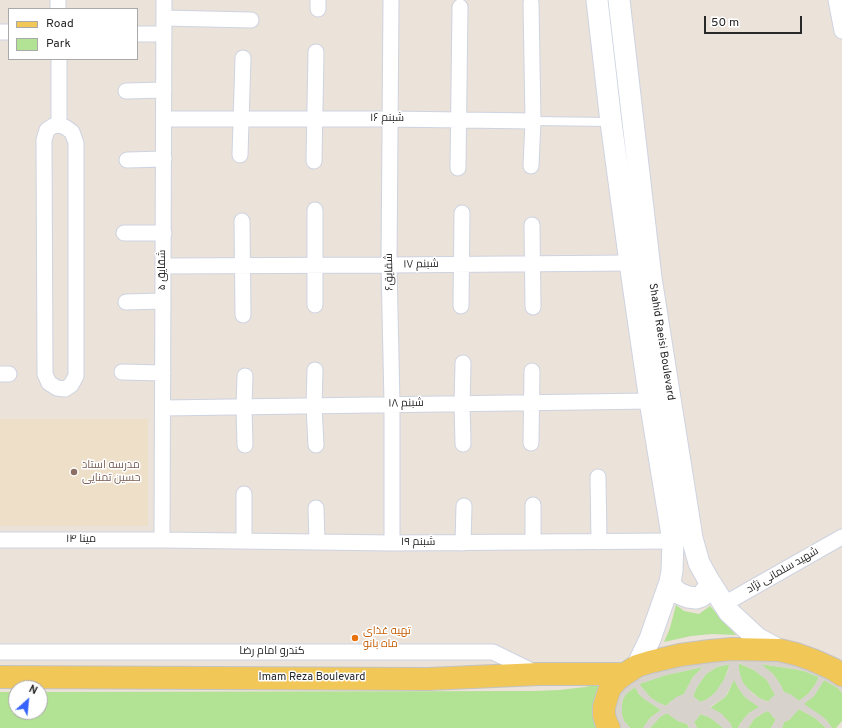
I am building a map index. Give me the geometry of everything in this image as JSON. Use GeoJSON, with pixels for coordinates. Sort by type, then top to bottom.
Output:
{"type":"FeatureCollection","features":[{"type":"Feature","properties":{"kind":"main road","name":"Shahid Raeisi Boulevard"},"geometry":{"type":"LineString","coordinates":[[597,0],[610,122],[650,401],[673,541],[670,582],[650,639],[631,670]]}},
{"type":"Feature","properties":{"kind":"main road","name":"Shahid Raeisi Boulevard"},"geometry":{"type":"LineString","coordinates":[[619,0],[651,278],[689,523],[695,550],[699,563],[729,612],[757,638],[779,650]]}},
{"type":"Feature","properties":{"kind":"main road"},"geometry":{"type":"LineString","coordinates":[[670,582],[678,593],[696,598],[702,596],[711,584]]}},
{"type":"Feature","properties":{"kind":"main road"},"geometry":{"type":"LineString","coordinates":[[609,728],[604,715],[604,706],[610,688],[617,680],[631,670],[650,662],[680,655],[710,651],[745,649],[779,650],[813,660],[839,672]]}},
{"type":"Feature","properties":{"kind":"main road","name":"Imam Reza Boulevard"},"geometry":{"type":"LineString","coordinates":[[0,677],[428,679],[631,670]]}},
{"type":"Feature","properties":{"kind":"street","name":"شقایق ۵"},"geometry":{"type":"LineString","coordinates":[[162,540],[164,0]]}},
{"type":"Feature","properties":{"kind":"street","name":"شقایق۶"},"geometry":{"type":"LineString","coordinates":[[391,0],[389,266],[392,404],[392,543]]}},
{"type":"Feature","properties":{"kind":"street"},"geometry":{"type":"LineString","coordinates":[[836,0],[842,31]]}},
{"type":"Feature","properties":{"kind":"street"},"geometry":{"type":"LineString","coordinates":[[531,3],[533,121],[531,166]]}},
{"type":"Feature","properties":{"kind":"street"},"geometry":{"type":"LineString","coordinates":[[458,168],[460,7]]}},
{"type":"Feature","properties":{"kind":"street"},"geometry":{"type":"LineString","coordinates":[[164,18],[251,20]]}},
{"type":"Feature","properties":{"kind":"street"},"geometry":{"type":"LineString","coordinates":[[138,34],[164,34]]}},
{"type":"Feature","properties":{"kind":"street"},"geometry":{"type":"LineString","coordinates":[[314,161],[316,52]]}},
{"type":"Feature","properties":{"kind":"street"},"geometry":{"type":"LineString","coordinates":[[240,155],[243,58]]}},
{"type":"Feature","properties":{"kind":"street"},"geometry":{"type":"LineString","coordinates":[[59,60],[59,125]]}},
{"type":"Feature","properties":{"kind":"street"},"geometry":{"type":"LineString","coordinates":[[126,91],[164,90]]}},
{"type":"Feature","properties":{"kind":"street","name":"شبنم ۱۶"},"geometry":{"type":"LineString","coordinates":[[164,119],[390,119],[533,121]]}},
{"type":"Feature","properties":{"kind":"street"},"geometry":{"type":"LineString","coordinates":[[59,125],[72,132],[76,143],[76,376],[71,385],[65,389],[57,388],[49,383],[45,374],[44,140],[47,130],[53,126],[59,125]]}},
{"type":"Feature","properties":{"kind":"street"},"geometry":{"type":"LineString","coordinates":[[127,160],[164,159]]}},
{"type":"Feature","properties":{"kind":"street"},"geometry":{"type":"LineString","coordinates":[[315,210],[315,305]]}},
{"type":"Feature","properties":{"kind":"street"},"geometry":{"type":"LineString","coordinates":[[461,306],[462,213]]}},
{"type":"Feature","properties":{"kind":"street"},"geometry":{"type":"LineString","coordinates":[[242,221],[243,315]]}},
{"type":"Feature","properties":{"kind":"street"},"geometry":{"type":"LineString","coordinates":[[532,225],[533,307]]}},
{"type":"Feature","properties":{"kind":"street"},"geometry":{"type":"LineString","coordinates":[[124,233],[164,233]]}},
{"type":"Feature","properties":{"kind":"street","name":"شبنم ۱۷"},"geometry":{"type":"LineString","coordinates":[[164,266],[389,266],[630,263]]}},
{"type":"Feature","properties":{"kind":"street"},"geometry":{"type":"LineString","coordinates":[[126,302],[163,301]]}},
{"type":"Feature","properties":{"kind":"street"},"geometry":{"type":"LineString","coordinates":[[463,363],[463,444]]}},
{"type":"Feature","properties":{"kind":"street"},"geometry":{"type":"LineString","coordinates":[[315,370],[314,406],[316,445]]}},
{"type":"Feature","properties":{"kind":"street"},"geometry":{"type":"LineString","coordinates":[[531,443],[532,371]]}},
{"type":"Feature","properties":{"kind":"street"},"geometry":{"type":"LineString","coordinates":[[122,372],[163,373]]}},
{"type":"Feature","properties":{"kind":"street"},"geometry":{"type":"LineString","coordinates":[[244,376],[245,445]]}},
{"type":"Feature","properties":{"kind":"street","name":"شبنم ۱۸"},"geometry":{"type":"LineString","coordinates":[[163,408],[650,401]]}},
{"type":"Feature","properties":{"kind":"street"},"geometry":{"type":"LineString","coordinates":[[598,477],[599,542]]}},
{"type":"Feature","properties":{"kind":"street"},"geometry":{"type":"LineString","coordinates":[[244,494],[244,541]]}},
{"type":"Feature","properties":{"kind":"street"},"geometry":{"type":"LineString","coordinates":[[533,505],[533,542]]}},
{"type":"Feature","properties":{"kind":"street"},"geometry":{"type":"LineString","coordinates":[[463,543],[464,506]]}},
{"type":"Feature","properties":{"kind":"street"},"geometry":{"type":"LineString","coordinates":[[316,508],[317,542]]}},
{"type":"Feature","properties":{"kind":"street","name":"شهید سلمانی نژاد"},"geometry":{"type":"LineString","coordinates":[[724,604],[842,537]]}},
{"type":"Feature","properties":{"kind":"street","name":"مینا ۱۴"},"geometry":{"type":"LineString","coordinates":[[0,540],[162,540]]}},
{"type":"Feature","properties":{"kind":"street","name":"شبنم ۱۹"},"geometry":{"type":"LineString","coordinates":[[162,540],[392,543],[673,541]]}},
{"type":"Feature","properties":{"kind":"street","name":"کندرو امام رضا"},"geometry":{"type":"LineString","coordinates":[[0,652],[493,652],[539,674]]}},
{"type":"Feature","properties":{"kind":"lane","name":"شبنم ۱۶"},"geometry":{"type":"LineString","coordinates":[[533,121],[610,122]]}},
{"type":"Feature","properties":{"kind":"shaded area","name":"مدرسه استاد حسین تمنایی"},"geometry":{"type":"Polygon","coordinates":[[[0,419],[148,419],[148,526],[0,526],[0,419]]]}},
{"type":"Feature","properties":{"kind":"shaded area"},"geometry":{"type":"Polygon","coordinates":[[[744,657],[793,662],[842,684],[842,693],[838,688],[824,680],[814,696],[804,704],[822,716],[832,728],[826,728],[815,718],[799,709],[789,720],[784,722],[782,728],[771,728],[776,719],[768,711],[754,719],[748,728],[738,728],[744,718],[759,707],[743,695],[734,680],[725,697],[710,707],[722,714],[730,723],[732,728],[723,728],[709,717],[700,714],[694,722],[697,728],[689,728],[687,724],[678,721],[667,713],[660,717],[650,728],[643,728],[650,718],[661,710],[643,698],[635,687],[626,694],[622,704],[622,715],[624,721],[630,728],[620,728],[615,721],[614,705],[620,691],[633,681],[649,673],[696,662],[744,657]],[[739,663],[739,671],[743,683],[759,698],[768,702],[775,695],[767,680],[754,670],[739,663]],[[729,664],[717,667],[706,674],[697,687],[693,696],[700,702],[706,700],[715,693],[724,680],[729,664]],[[761,664],[773,674],[784,692],[792,695],[799,701],[808,694],[819,677],[804,671],[761,664]],[[703,667],[666,675],[639,684],[650,697],[666,706],[676,697],[684,694],[693,677],[703,667]]]}},
{"type":"Feature","properties":{"kind":"green space"},"geometry":{"type":"Polygon","coordinates":[[[676,605],[684,611],[699,614],[710,606],[736,635],[712,634],[691,636],[664,642],[670,628],[676,605]]]}},
{"type":"Feature","properties":{"kind":"green space"},"geometry":{"type":"Polygon","coordinates":[[[738,663],[754,670],[767,680],[775,695],[769,702],[759,698],[743,683],[740,676],[738,663]]]}},
{"type":"Feature","properties":{"kind":"green space"},"geometry":{"type":"Polygon","coordinates":[[[730,664],[724,680],[715,693],[706,700],[700,702],[693,696],[706,674],[717,667],[730,664]]]}},
{"type":"Feature","properties":{"kind":"green space"},"geometry":{"type":"Polygon","coordinates":[[[760,664],[804,671],[819,677],[808,694],[799,701],[784,692],[773,674],[760,664]]]}},
{"type":"Feature","properties":{"kind":"green space"},"geometry":{"type":"Polygon","coordinates":[[[703,667],[693,677],[684,694],[666,706],[650,697],[639,684],[666,675],[703,667]]]}},
{"type":"Feature","properties":{"kind":"green space"},"geometry":{"type":"Polygon","coordinates":[[[734,679],[746,698],[760,707],[749,713],[738,728],[732,728],[730,723],[710,708],[725,697],[734,679]]]}},
{"type":"Feature","properties":{"kind":"green space"},"geometry":{"type":"Polygon","coordinates":[[[824,680],[838,688],[842,693],[842,721],[836,728],[832,728],[826,720],[803,704],[814,696],[824,680]]]}},
{"type":"Feature","properties":{"kind":"green space"},"geometry":{"type":"Polygon","coordinates":[[[603,683],[598,728],[0,728],[0,692],[8,692],[8,720],[48,720],[48,692],[533,691],[585,687],[603,683]]]}},
{"type":"Feature","properties":{"kind":"green space"},"geometry":{"type":"Polygon","coordinates":[[[635,687],[643,698],[661,710],[650,718],[643,728],[630,728],[624,721],[622,715],[621,709],[623,699],[626,694],[635,687]]]}},
{"type":"Feature","properties":{"kind":"green space"},"geometry":{"type":"Polygon","coordinates":[[[799,709],[815,718],[826,728],[782,728],[784,722],[789,720],[799,709]]]}},
{"type":"Feature","properties":{"kind":"green space"},"geometry":{"type":"Polygon","coordinates":[[[769,710],[776,719],[771,728],[748,728],[754,719],[769,710]]]}},
{"type":"Feature","properties":{"kind":"green space"},"geometry":{"type":"Polygon","coordinates":[[[667,713],[678,721],[687,724],[689,728],[650,728],[660,717],[667,713]]]}},
{"type":"Feature","properties":{"kind":"green space"},"geometry":{"type":"Polygon","coordinates":[[[700,714],[709,717],[723,728],[697,728],[694,722],[700,714]]]}},
{"type":"Feature","properties":{"kind":"place","name":"مدرسه استاد حسین تمنایی"},"geometry":{"type":"Point","coordinates":[74,472]}},
{"type":"Feature","properties":{"kind":"place","name":"تهیه غذای ماه بانو"},"geometry":{"type":"Point","coordinates":[355,638]}}]}
